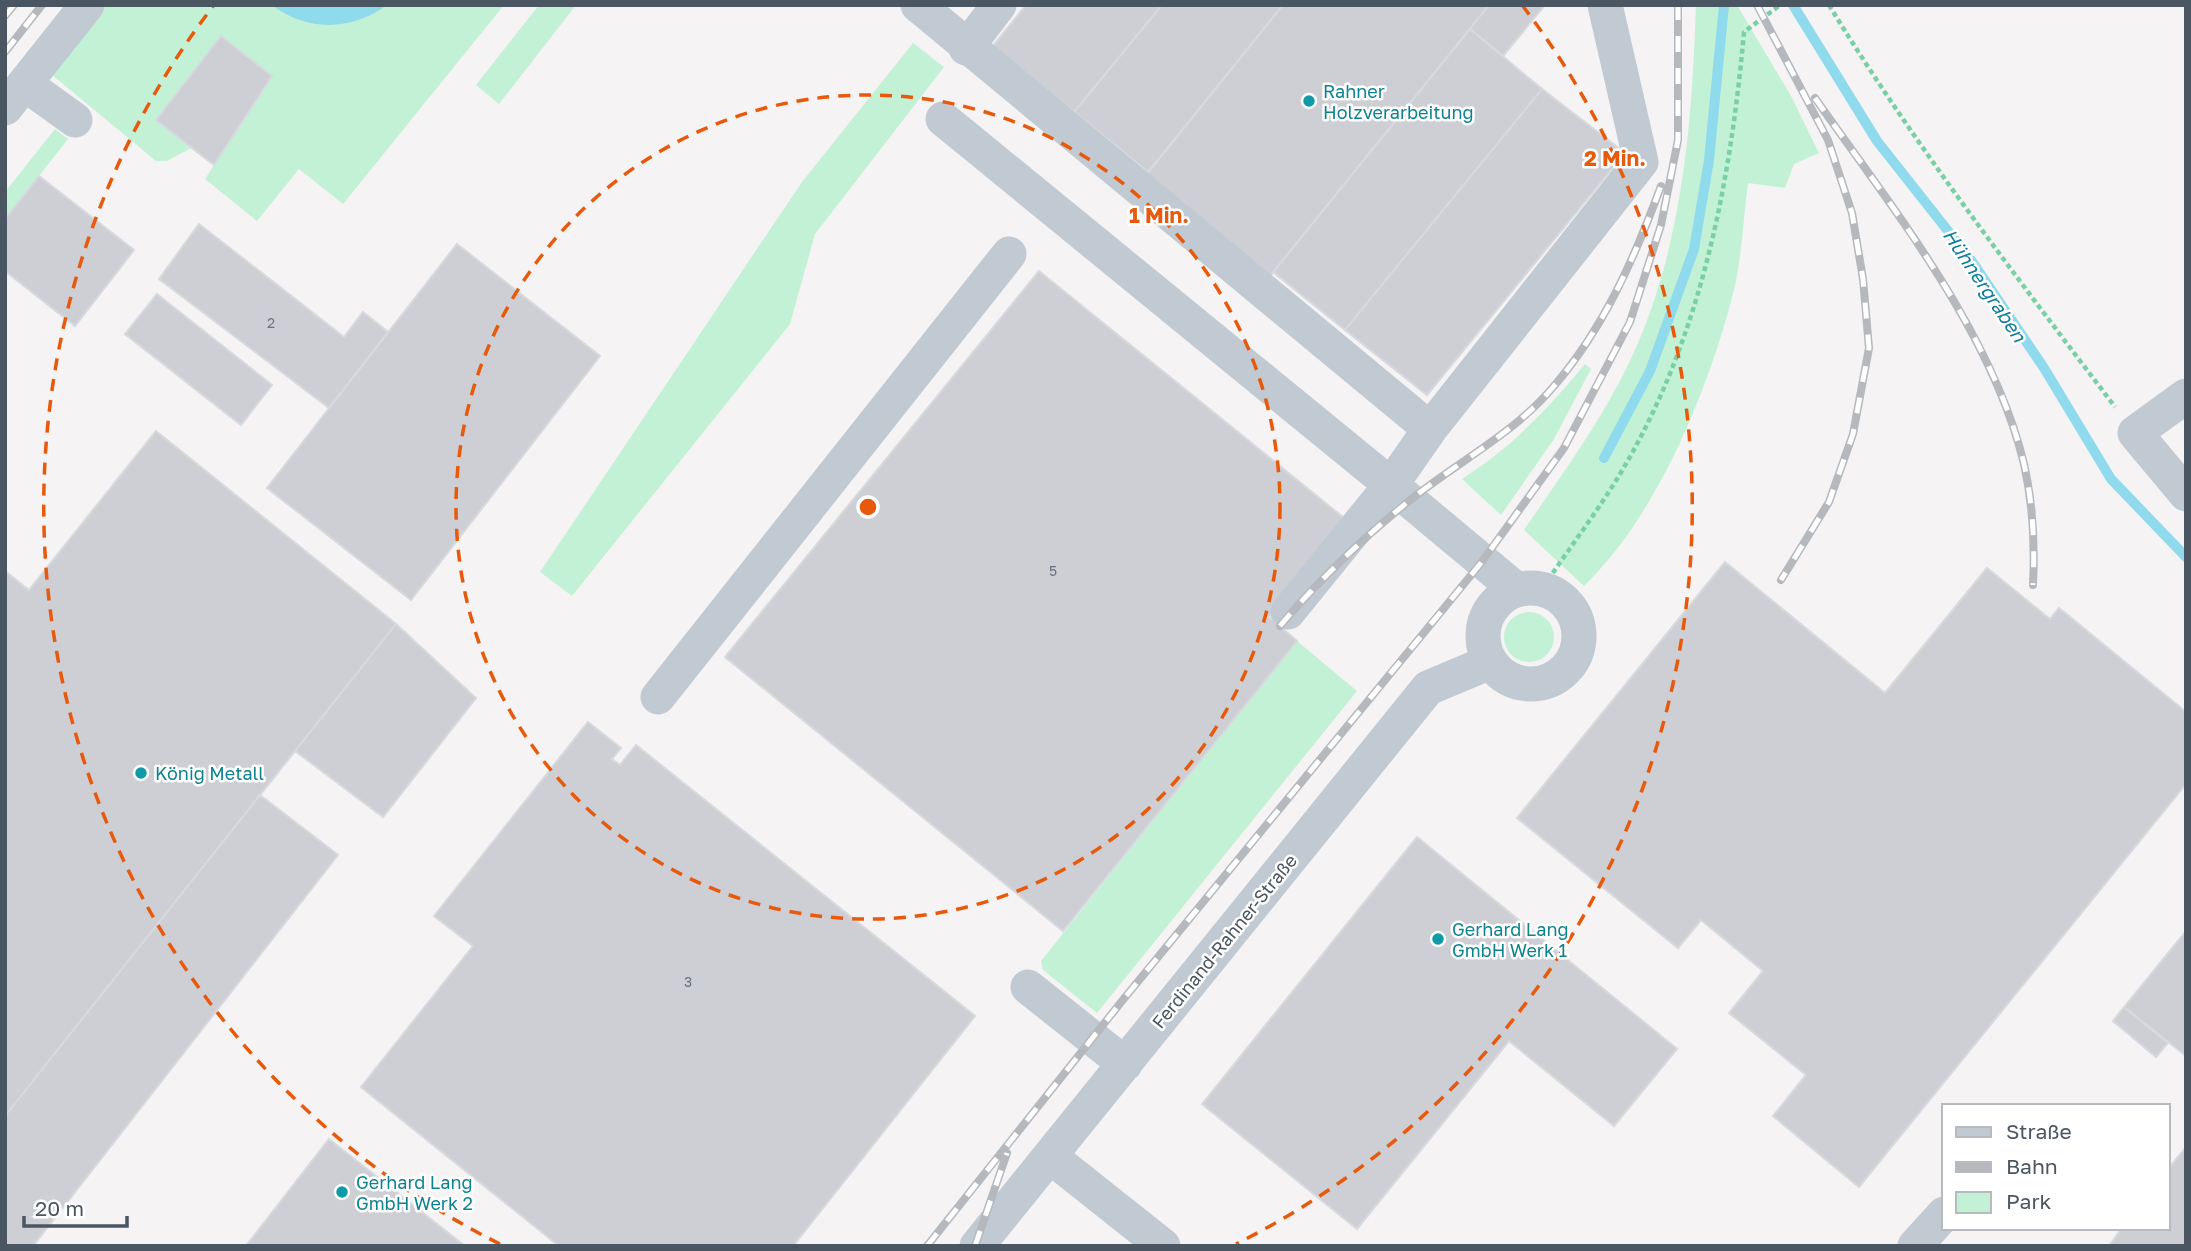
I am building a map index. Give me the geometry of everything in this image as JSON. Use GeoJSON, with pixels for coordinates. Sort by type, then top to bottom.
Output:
{"type":"FeatureCollection","features":[{"type":"Feature","properties":{"kind":"street"},"geometry":{"type":"LineString","coordinates":[[75,120],[15,96],[87,5]]}},
{"type":"Feature","properties":{"kind":"street"},"geometry":{"type":"LineString","coordinates":[[918,5],[966,48],[1430,429]]}},
{"type":"Feature","properties":{"kind":"street"},"geometry":{"type":"LineString","coordinates":[[966,48],[999,5]]}},
{"type":"Feature","properties":{"kind":"street"},"geometry":{"type":"LineString","coordinates":[[1288,612],[1391,485],[1430,429],[1641,162],[1605,5]]}},
{"type":"Feature","properties":{"kind":"street"},"geometry":{"type":"LineString","coordinates":[[943,119],[1391,485],[1529,589],[1564,601],[1572,611],[1580,634],[1574,659],[1557,678],[1533,685],[1508,679],[1490,662],[1482,638],[1483,625],[1495,603],[1529,589]]}},
{"type":"Feature","properties":{"kind":"street"},"geometry":{"type":"LineString","coordinates":[[658,697],[1009,254]]}},
{"type":"Feature","properties":{"kind":"street"},"geometry":{"type":"LineString","coordinates":[[2186,396],[2135,433],[2186,494]]}},
{"type":"Feature","properties":{"kind":"street","name":"Ferdinand-Rahner-Straße"},"geometry":{"type":"LineString","coordinates":[[977,1246],[1428,688],[1490,662]]}},
{"type":"Feature","properties":{"kind":"street"},"geometry":{"type":"LineString","coordinates":[[1028,987],[1125,1064]]}},
{"type":"Feature","properties":{"kind":"street"},"geometry":{"type":"LineString","coordinates":[[1051,1157],[1163,1246]]}},
{"type":"Feature","properties":{"kind":"street"},"geometry":{"type":"LineString","coordinates":[[1914,1246],[1942,1216]]}},
{"type":"Feature","properties":{"kind":"path"},"geometry":{"type":"LineString","coordinates":[[1829,5],[1878,85],[1953,192],[2135,433]]}},
{"type":"Feature","properties":{"kind":"path"},"geometry":{"type":"LineString","coordinates":[[1529,589],[1618,477],[1658,398],[1691,318],[1717,227],[1735,130],[1744,32],[1779,6]]}},
{"type":"Feature","properties":{"kind":"green space"},"geometry":{"type":"Polygon","coordinates":[[[105,5],[504,5],[343,204],[299,169],[257,221],[205,179],[214,165],[191,148],[167,161],[156,161],[51,74],[105,5]]]}},
{"type":"Feature","properties":{"kind":"green space"},"geometry":{"type":"Polygon","coordinates":[[[539,5],[576,5],[499,104],[476,85],[539,5]]]}},
{"type":"Feature","properties":{"kind":"green space"},"geometry":{"type":"Polygon","coordinates":[[[1696,5],[1737,5],[1791,96],[1819,153],[1794,164],[1785,188],[1748,183],[1733,294],[1694,411],[1657,488],[1635,524],[1611,557],[1584,586],[1524,530],[1606,407],[1647,321],[1661,277],[1681,188],[1691,97],[1696,5]]]}},
{"type":"Feature","properties":{"kind":"green space"},"geometry":{"type":"Polygon","coordinates":[[[913,43],[944,67],[815,234],[790,324],[572,596],[540,572],[802,182],[913,43]]]}},
{"type":"Feature","properties":{"kind":"green space"},"geometry":{"type":"Polygon","coordinates":[[[55,129],[68,139],[5,219],[5,192],[55,129]]]}},
{"type":"Feature","properties":{"kind":"green space"},"geometry":{"type":"Polygon","coordinates":[[[1585,364],[1591,369],[1554,439],[1501,515],[1462,479],[1498,453],[1528,426],[1585,364]]]}},
{"type":"Feature","properties":{"kind":"green space"},"geometry":{"type":"Polygon","coordinates":[[[1529,612],[1547,619],[1554,637],[1547,655],[1529,662],[1511,655],[1504,637],[1511,619],[1529,612]]]}},
{"type":"Feature","properties":{"kind":"green space"},"geometry":{"type":"Polygon","coordinates":[[[1297,641],[1357,691],[1097,1013],[1043,970],[1041,961],[1297,641]]]}},
{"type":"Feature","properties":{"kind":"water"},"geometry":{"type":"Polygon","coordinates":[[[272,5],[387,5],[359,20],[329,25],[300,20],[272,5]]]}},
{"type":"Feature","properties":{"kind":"building"},"geometry":{"type":"Polygon","coordinates":[[[1026,5],[1162,5],[1074,112],[992,47],[1026,5]]]}},
{"type":"Feature","properties":{"kind":"building"},"geometry":{"type":"Polygon","coordinates":[[[1162,5],[1283,5],[1148,172],[1074,112],[1162,5]]]}},
{"type":"Feature","properties":{"kind":"building","name":"Rahner Holzverarbeitung"},"geometry":{"type":"Polygon","coordinates":[[[1283,5],[1489,5],[1263,285],[1139,184],[1283,5]]]}},
{"type":"Feature","properties":{"kind":"building"},"geometry":{"type":"Polygon","coordinates":[[[1489,5],[1545,5],[1503,56],[1470,29],[1489,5]]]}},
{"type":"Feature","properties":{"kind":"building"},"geometry":{"type":"Polygon","coordinates":[[[1470,29],[1542,89],[1345,330],[1273,272],[1470,29]]]}},
{"type":"Feature","properties":{"kind":"building"},"geometry":{"type":"Polygon","coordinates":[[[221,36],[272,76],[214,165],[156,120],[221,36]]]}},
{"type":"Feature","properties":{"kind":"building"},"geometry":{"type":"Polygon","coordinates":[[[1542,89],[1625,153],[1427,395],[1345,330],[1542,89]]]}},
{"type":"Feature","properties":{"kind":"building"},"geometry":{"type":"Polygon","coordinates":[[[39,176],[134,250],[75,326],[5,271],[5,219],[39,176]]]}},
{"type":"Feature","properties":{"kind":"building"},"geometry":{"type":"Polygon","coordinates":[[[199,224],[344,337],[363,312],[388,332],[329,408],[159,279],[199,224]]]}},
{"type":"Feature","properties":{"kind":"building"},"geometry":{"type":"Polygon","coordinates":[[[457,244],[600,356],[411,600],[267,488],[457,244]]]}},
{"type":"Feature","properties":{"kind":"building"},"geometry":{"type":"Polygon","coordinates":[[[1039,271],[1349,522],[1269,617],[1297,641],[1063,931],[725,657],[1039,271]]]}},
{"type":"Feature","properties":{"kind":"building"},"geometry":{"type":"Polygon","coordinates":[[[157,294],[272,385],[241,425],[125,334],[157,294]]]}},
{"type":"Feature","properties":{"kind":"building","name":"König Metall"},"geometry":{"type":"Polygon","coordinates":[[[156,431],[396,624],[5,1116],[5,571],[29,590],[156,431]]]}},
{"type":"Feature","properties":{"kind":"building"},"geometry":{"type":"Polygon","coordinates":[[[1725,562],[1885,693],[1987,568],[2050,619],[2059,608],[2186,712],[2186,784],[1859,1187],[1773,1116],[1806,1075],[1729,1013],[1763,971],[1701,920],[1678,948],[1517,818],[1725,562]]]}},
{"type":"Feature","properties":{"kind":"building"},"geometry":{"type":"Polygon","coordinates":[[[396,624],[476,698],[383,817],[295,751],[396,624]]]}},
{"type":"Feature","properties":{"kind":"building"},"geometry":{"type":"Polygon","coordinates":[[[588,722],[621,748],[612,759],[620,765],[636,745],[975,1016],[793,1246],[559,1246],[361,1087],[473,946],[434,916],[588,722]]]}},
{"type":"Feature","properties":{"kind":"building"},"geometry":{"type":"Polygon","coordinates":[[[260,795],[338,855],[33,1246],[5,1246],[5,1116],[260,795]]]}},
{"type":"Feature","properties":{"kind":"building","name":"Gerhard Lang GmbH Werk 1"},"geometry":{"type":"Polygon","coordinates":[[[1417,837],[1677,1049],[1614,1126],[1509,1041],[1357,1229],[1202,1104],[1417,837]]]}},
{"type":"Feature","properties":{"kind":"building"},"geometry":{"type":"Polygon","coordinates":[[[2186,931],[2186,1056],[2124,1007],[2186,931]]]}},
{"type":"Feature","properties":{"kind":"building"},"geometry":{"type":"Polygon","coordinates":[[[2124,1007],[2168,1043],[2156,1057],[2113,1021],[2124,1007]]]}},
{"type":"Feature","properties":{"kind":"building","name":"Gerhard Lang GmbH Werk 2"},"geometry":{"type":"Polygon","coordinates":[[[329,1139],[465,1246],[246,1246],[329,1139]]]}},
{"type":"Feature","properties":{"kind":"building"},"geometry":{"type":"Polygon","coordinates":[[[2186,1147],[2186,1246],[2109,1246],[2121,1230],[2170,1230],[2170,1167],[2186,1147]]]}},
{"type":"Feature","properties":{"kind":"waterway"},"geometry":{"type":"LineString","coordinates":[[1604,458],[1650,371],[1694,249],[1709,160],[1724,5]]}},
{"type":"Feature","properties":{"kind":"waterway","name":"Hühnergraben"},"geometry":{"type":"LineString","coordinates":[[1793,5],[1877,141],[1971,260],[2044,368],[2111,479],[2186,557]]}},
{"type":"Feature","properties":{"kind":"railway"},"geometry":{"type":"LineString","coordinates":[[5,16],[14,5]]}},
{"type":"Feature","properties":{"kind":"railway"},"geometry":{"type":"LineString","coordinates":[[5,52],[42,5]]}},
{"type":"Feature","properties":{"kind":"railway"},"geometry":{"type":"LineString","coordinates":[[927,1246],[1122,1001],[1481,563],[1564,448],[1630,322],[1661,225],[1678,140],[1678,5]]}},
{"type":"Feature","properties":{"kind":"railway"},"geometry":{"type":"LineString","coordinates":[[1757,5],[1828,140],[1852,213],[1863,279],[1869,348],[1853,434],[1829,502],[1781,580]]}},
{"type":"Feature","properties":{"kind":"railway"},"geometry":{"type":"LineString","coordinates":[[1815,98],[1907,227],[1964,319],[1989,366],[2009,415],[2024,464],[2033,524],[2033,585]]}},
{"type":"Feature","properties":{"kind":"railway"},"geometry":{"type":"LineString","coordinates":[[1280,626],[1325,576],[1375,530],[1427,487],[1521,419],[1554,386],[1572,364],[1603,316],[1629,265],[1661,186]]}},
{"type":"Feature","properties":{"kind":"railway"},"geometry":{"type":"LineString","coordinates":[[975,1246],[1007,1153]]}},
{"type":"Feature","properties":{"kind":"place","name":"Rahner Holzverarbeitung"},"geometry":{"type":"Point","coordinates":[1309,101]}},
{"type":"Feature","properties":{"kind":"place","name":"König Metall"},"geometry":{"type":"Point","coordinates":[141,773]}},
{"type":"Feature","properties":{"kind":"place","name":"Gerhard Lang GmbH Werk 1"},"geometry":{"type":"Point","coordinates":[1438,939]}},
{"type":"Feature","properties":{"kind":"place","name":"Gerhard Lang GmbH Werk 2"},"geometry":{"type":"Point","coordinates":[342,1192]}}]}
